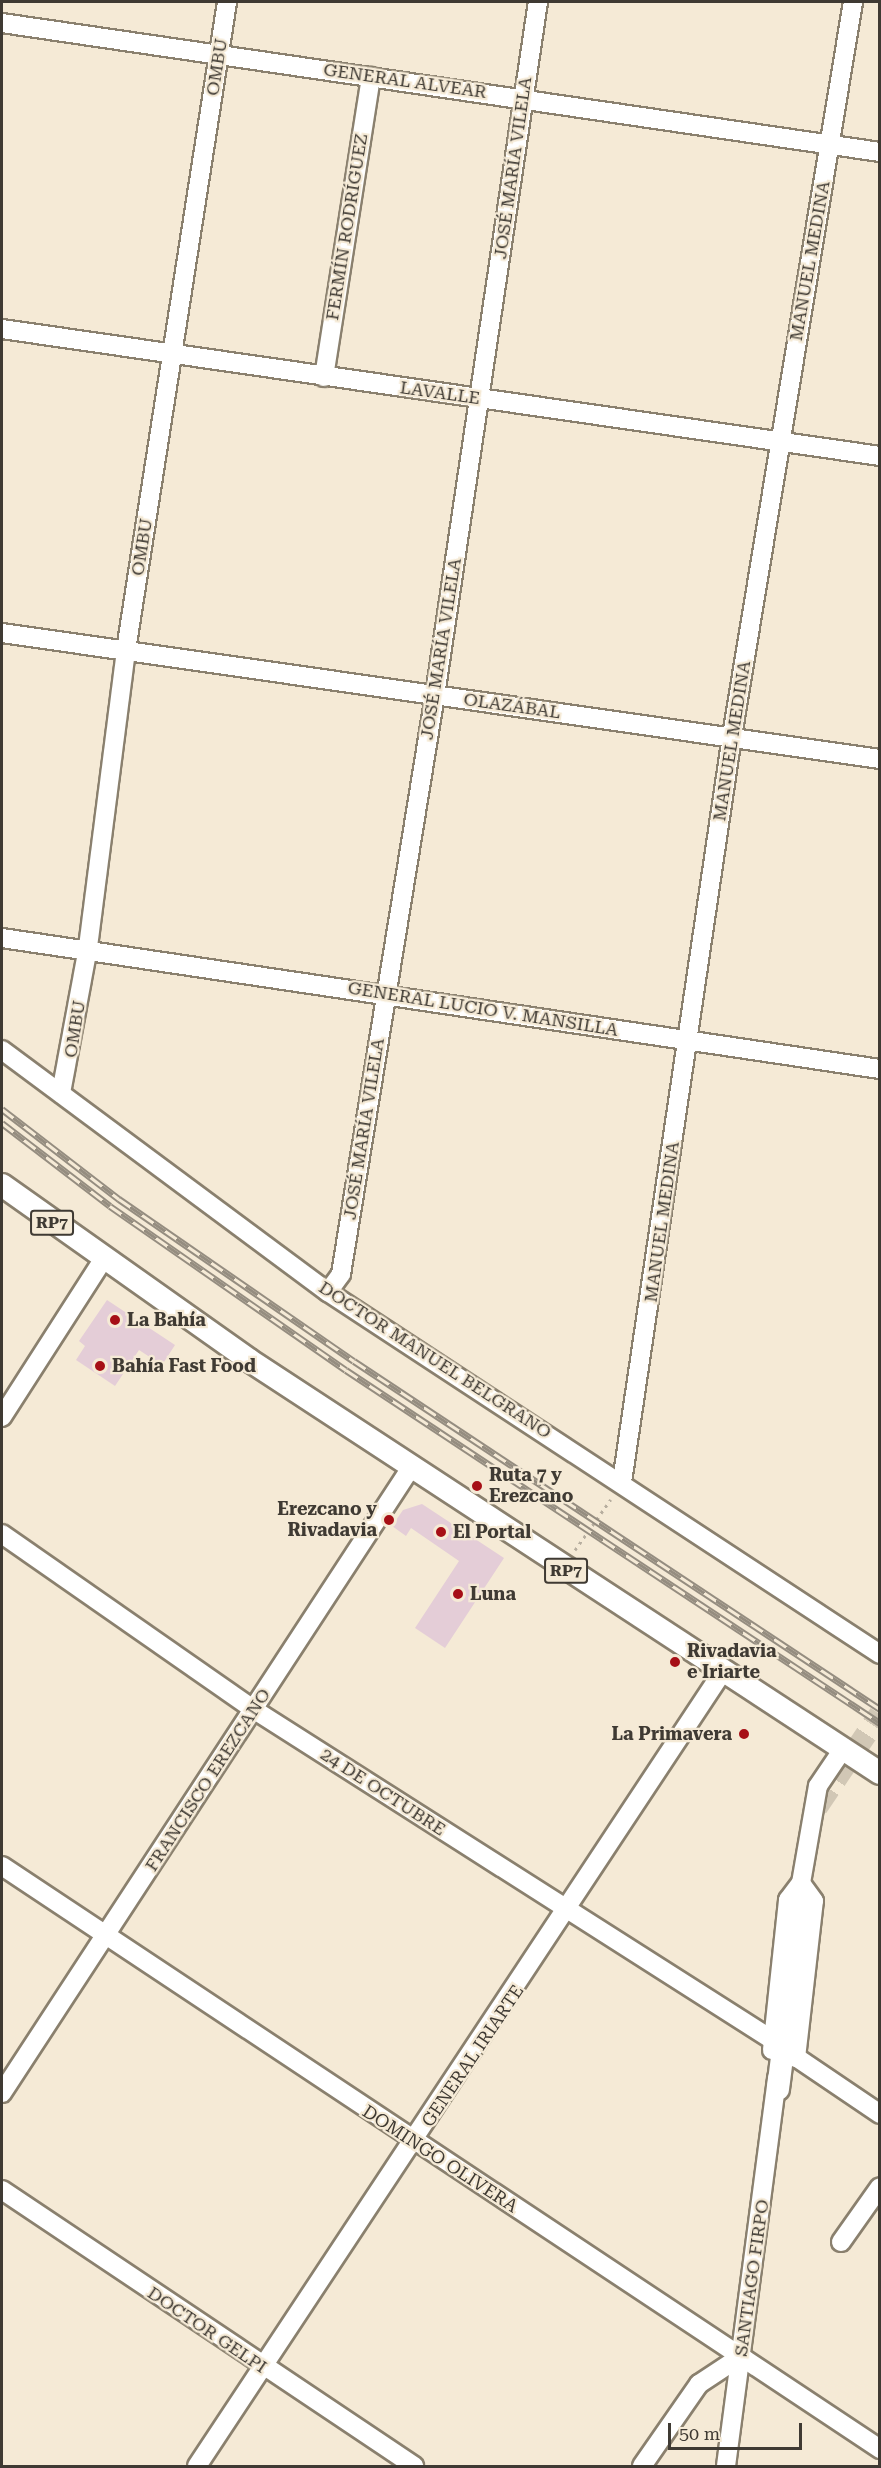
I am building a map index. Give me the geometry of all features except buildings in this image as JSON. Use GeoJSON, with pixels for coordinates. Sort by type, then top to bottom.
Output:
{"type":"FeatureCollection","features":[{"type":"Feature","properties":{"kind":"main road","name":"RP7"},"geometry":{"type":"LineString","coordinates":[[2,1185],[102,1261],[412,1466],[562,1569],[879,1773]]}},
{"type":"Feature","properties":{"kind":"main road","name":"SANTIAGO FIRPO"},"geometry":{"type":"LineString","coordinates":[[778,2089],[788,2020],[801,1891]]}},
{"type":"Feature","properties":{"kind":"street","name":"OMBU"},"geometry":{"type":"LineString","coordinates":[[61,1093],[88,947],[126,650],[227,2]]}},
{"type":"Feature","properties":{"kind":"street","name":"JOSÉ MARÍA VILELA"},"geometry":{"type":"LineString","coordinates":[[328,1292],[341,1274],[384,994],[435,695],[538,2]]}},
{"type":"Feature","properties":{"kind":"street","name":"MANUEL MEDINA"},"geometry":{"type":"LineString","coordinates":[[622,1482],[732,736],[853,2]]}},
{"type":"Feature","properties":{"kind":"street","name":"GENERAL ALVEAR"},"geometry":{"type":"LineString","coordinates":[[2,23],[879,152]]}},
{"type":"Feature","properties":{"kind":"street","name":"FERMÍN RODRÍGUEZ"},"geometry":{"type":"LineString","coordinates":[[324,377],[371,77]]}},
{"type":"Feature","properties":{"kind":"street","name":"LAVALLE"},"geometry":{"type":"LineString","coordinates":[[2,329],[172,356],[879,456]]}},
{"type":"Feature","properties":{"kind":"street","name":"OLAZÁBAL"},"geometry":{"type":"LineString","coordinates":[[2,633],[732,736],[879,759]]}},
{"type":"Feature","properties":{"kind":"street","name":"GENERAL LUCIO V. MANSILLA"},"geometry":{"type":"LineString","coordinates":[[2,938],[88,947],[879,1069]]}},
{"type":"Feature","properties":{"kind":"street","name":"DOCTOR MANUEL BELGRANO"},"geometry":{"type":"LineString","coordinates":[[2,1050],[328,1292],[622,1482],[879,1654]]}},
{"type":"Feature","properties":{"kind":"street"},"geometry":{"type":"LineString","coordinates":[[2,1417],[102,1261]]}},
{"type":"Feature","properties":{"kind":"street","name":"FRANCISCO EREZCANO"},"geometry":{"type":"LineString","coordinates":[[2,2093],[107,1936],[412,1466]]}},
{"type":"Feature","properties":{"kind":"street","name":"24 DE OCTUBRE"},"geometry":{"type":"LineString","coordinates":[[2,1534],[254,1708],[784,2049],[879,2114]]}},
{"type":"Feature","properties":{"kind":"street","name":"GENERAL IRIARTE"},"geometry":{"type":"LineString","coordinates":[[197,2466],[569,1911],[723,1671]]}},
{"type":"Feature","properties":{"kind":"street","name":"SANTIAGO FIRPO"},"geometry":{"type":"LineString","coordinates":[[784,2049],[788,1900],[801,1891],[818,1786],[843,1749]]}},
{"type":"Feature","properties":{"kind":"street","name":"DOMINGO OLIVERA"},"geometry":{"type":"LineString","coordinates":[[2,1866],[415,2143],[879,2449]]}},
{"type":"Feature","properties":{"kind":"street","name":"SANTIAGO FIRPO"},"geometry":{"type":"LineString","coordinates":[[784,2049],[814,1900],[801,1891]]}},
{"type":"Feature","properties":{"kind":"street","name":"SANTIAGO FIRPO"},"geometry":{"type":"LineString","coordinates":[[726,2466],[778,2089]]}},
{"type":"Feature","properties":{"kind":"street"},"geometry":{"type":"LineString","coordinates":[[841,2242],[879,2187]]}},
{"type":"Feature","properties":{"kind":"street","name":"DOCTOR GELPI"},"geometry":{"type":"LineString","coordinates":[[2,2190],[263,2368],[414,2466]]}},
{"type":"Feature","properties":{"kind":"street"},"geometry":{"type":"LineString","coordinates":[[642,2466],[699,2384],[741,2357]]}},
{"type":"Feature","properties":{"kind":"path"},"geometry":{"type":"LineString","coordinates":[[562,1569],[622,1482]]}},
{"type":"Feature","properties":{"kind":"tunnel"},"geometry":{"type":"LineString","coordinates":[[817,1807],[880,1714]]}},
{"type":"Feature","properties":{"kind":"railway"},"geometry":{"type":"LineString","coordinates":[[2,1109],[119,1199],[354,1361],[880,1709]]}},
{"type":"Feature","properties":{"kind":"railway"},"geometry":{"type":"LineString","coordinates":[[2,1123],[110,1206],[346,1370],[880,1723]]}},
{"type":"Feature","properties":{"kind":"place","name":"La Bahía"},"geometry":{"type":"Point","coordinates":[115,1320]}},
{"type":"Feature","properties":{"kind":"place","name":"Bahía Fast Food"},"geometry":{"type":"Point","coordinates":[100,1366]}},
{"type":"Feature","properties":{"kind":"place","name":"Ruta 7 y Erezcano"},"geometry":{"type":"Point","coordinates":[477,1486]}},
{"type":"Feature","properties":{"kind":"place","name":"Erezcano y Rivadavia"},"geometry":{"type":"Point","coordinates":[389,1520]}},
{"type":"Feature","properties":{"kind":"place","name":"El Portal"},"geometry":{"type":"Point","coordinates":[441,1532]}},
{"type":"Feature","properties":{"kind":"place","name":"Luna"},"geometry":{"type":"Point","coordinates":[458,1594]}},
{"type":"Feature","properties":{"kind":"place","name":"Rivadavia e Iriarte"},"geometry":{"type":"Point","coordinates":[675,1662]}},
{"type":"Feature","properties":{"kind":"place","name":"La Primavera"},"geometry":{"type":"Point","coordinates":[744,1734]}}]}
